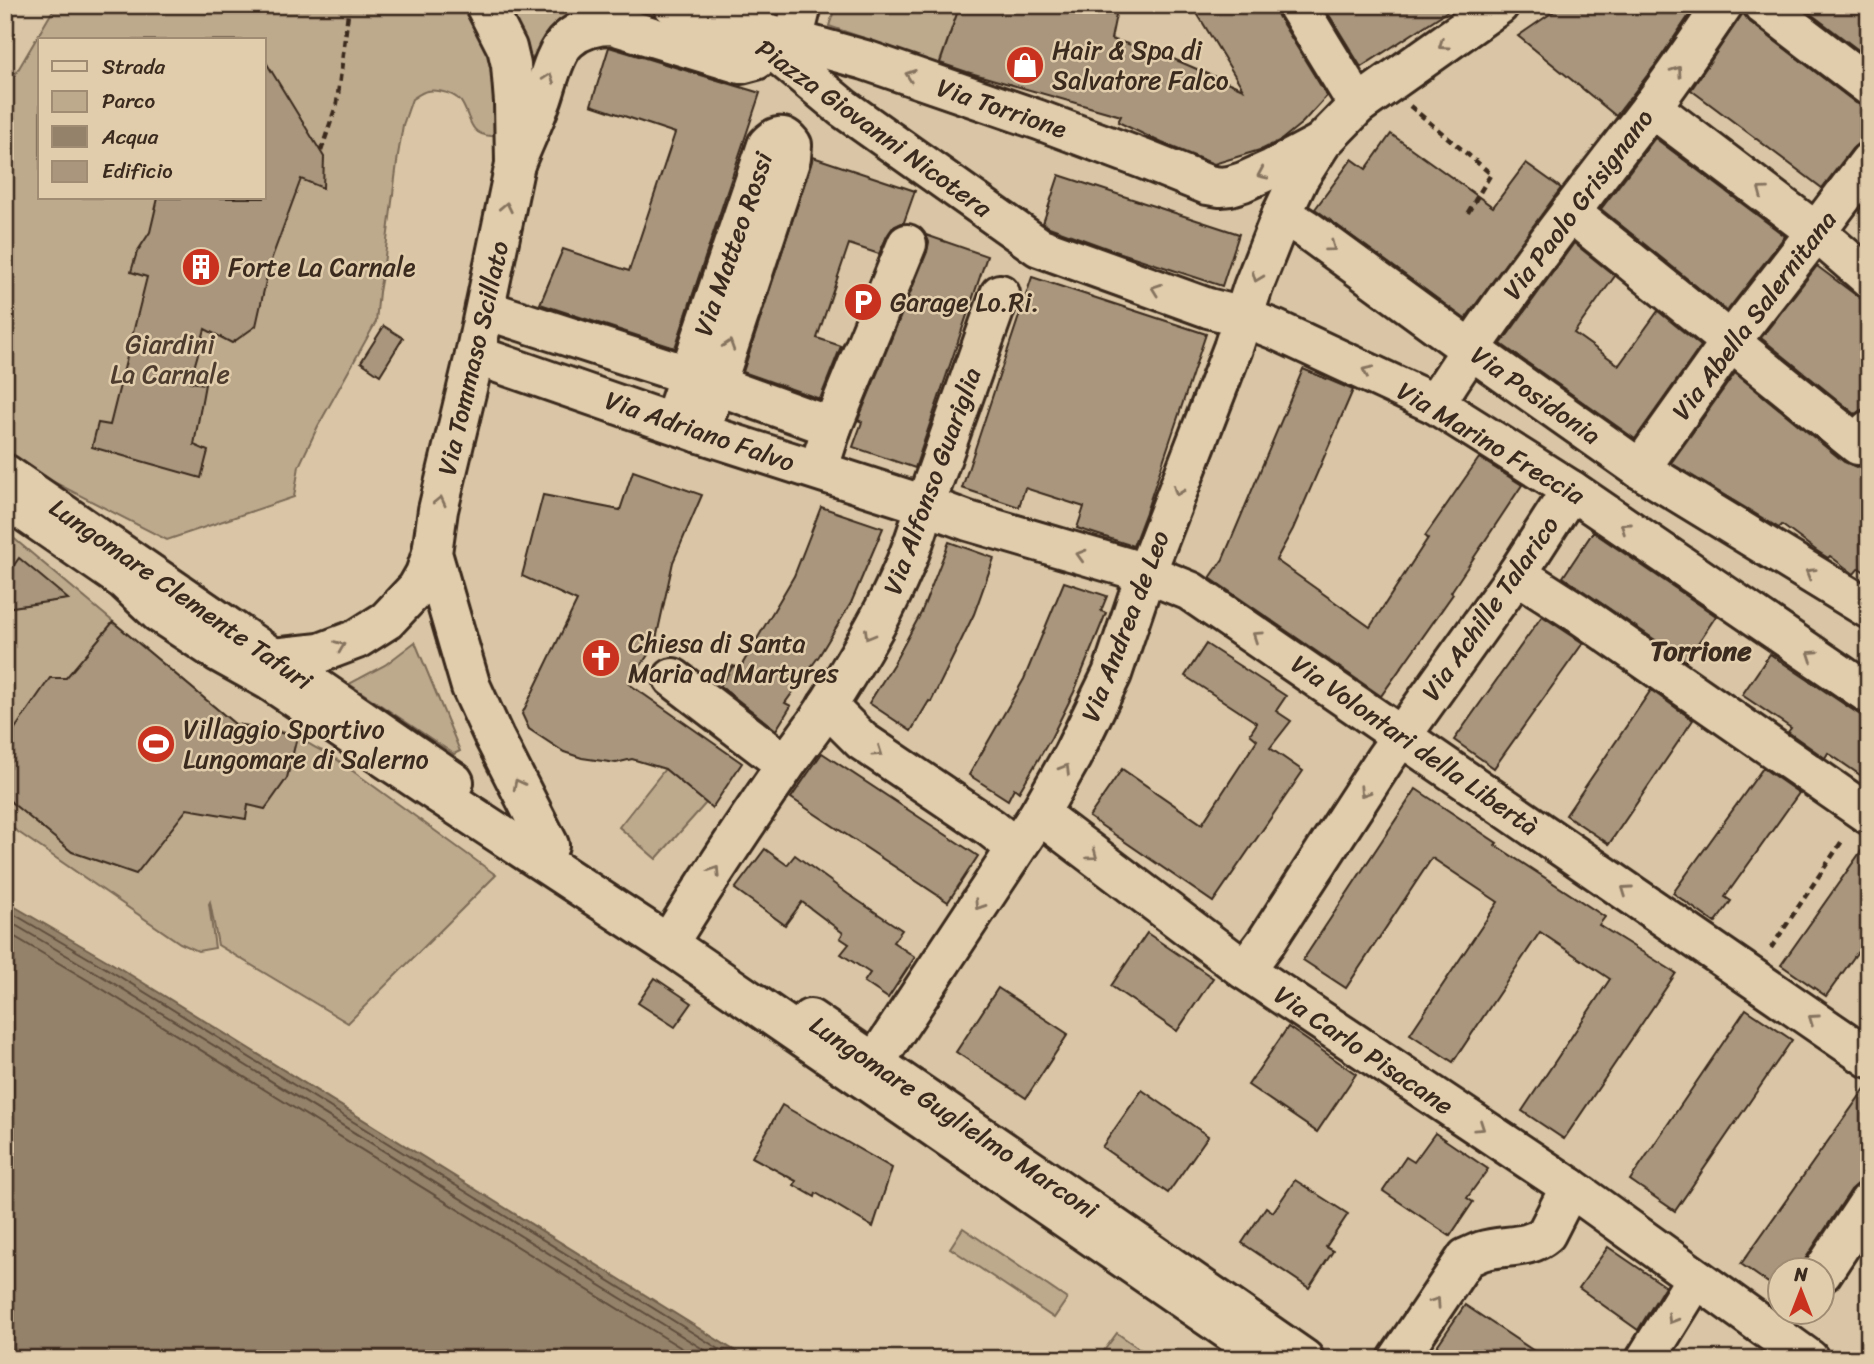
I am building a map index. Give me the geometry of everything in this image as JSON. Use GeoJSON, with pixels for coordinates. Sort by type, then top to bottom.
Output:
{"type":"FeatureCollection","features":[{"type":"Feature","properties":{"kind":"street","name":"Via Tommaso Scillato"},"geometry":{"type":"LineString","coordinates":[[485,5],[507,48],[512,65],[515,164]]}},
{"type":"Feature","properties":{"kind":"street"},"geometry":{"type":"LineString","coordinates":[[1297,5],[1372,95]]}},
{"type":"Feature","properties":{"kind":"street"},"geometry":{"type":"LineString","coordinates":[[1282,214],[1299,178],[1322,142],[1372,95],[1499,5]]}},
{"type":"Feature","properties":{"kind":"street","name":"Via Paolo Grisignano"},"geometry":{"type":"LineString","coordinates":[[1435,404],[1470,349],[1651,107],[1723,5]]}},
{"type":"Feature","properties":{"kind":"street"},"geometry":{"type":"LineString","coordinates":[[1763,5],[1869,86]]}},
{"type":"Feature","properties":{"kind":"street","name":"Piazza Giovanni Nicotera"},"geometry":{"type":"LineString","coordinates":[[689,10],[788,32],[796,68],[843,107],[1039,247]]}},
{"type":"Feature","properties":{"kind":"street","name":"Via Tommaso Scillato"},"geometry":{"type":"LineString","coordinates":[[124,580],[169,602],[251,656],[273,658],[320,653],[357,639],[387,620],[417,588],[432,553],[438,510],[475,355],[515,164],[554,65],[566,42],[582,30],[613,25],[741,64],[756,60],[788,32]]}},
{"type":"Feature","properties":{"kind":"street","name":"Via Torrione"},"geometry":{"type":"LineString","coordinates":[[788,32],[1027,115],[1208,186],[1220,187],[1243,182],[1322,142]]}},
{"type":"Feature","properties":{"kind":"street"},"geometry":{"type":"LineString","coordinates":[[1651,107],[1816,232],[1869,278]]}},
{"type":"Feature","properties":{"kind":"street","name":"Via Matteo Rossi"},"geometry":{"type":"LineString","coordinates":[[686,427],[766,145],[772,139],[784,137],[792,145],[791,158],[701,380]]}},
{"type":"Feature","properties":{"kind":"street","name":"Via Abella Salernitana"},"geometry":{"type":"LineString","coordinates":[[1640,469],[1731,341],[1869,162]]}},
{"type":"Feature","properties":{"kind":"street"},"geometry":{"type":"LineString","coordinates":[[1570,212],[1858,445],[1869,430]]}},
{"type":"Feature","properties":{"kind":"street","name":"Via Andrea de Leo"},"geometry":{"type":"LineString","coordinates":[[869,1070],[1039,814],[1072,756],[1112,674],[1146,573],[1282,214]]}},
{"type":"Feature","properties":{"kind":"street","name":"Via Posidonia"},"geometry":{"type":"LineString","coordinates":[[1282,214],[1640,469],[1869,609]]}},
{"type":"Feature","properties":{"kind":"street"},"geometry":{"type":"LineString","coordinates":[[817,471],[907,244]]}},
{"type":"Feature","properties":{"kind":"street","name":"Via Marino Freccia"},"geometry":{"type":"LineString","coordinates":[[1039,247],[1276,330],[1435,404],[1571,490],[1869,694]]}},
{"type":"Feature","properties":{"kind":"street","name":"Via Alfonso Guariglia"},"geometry":{"type":"LineString","coordinates":[[673,936],[785,764],[827,706],[898,583],[919,530],[925,505],[1000,294]]}},
{"type":"Feature","properties":{"kind":"street","name":"Via Adriano Falvo"},"geometry":{"type":"LineString","coordinates":[[485,310],[701,380],[832,428]]}},
{"type":"Feature","properties":{"kind":"street","name":"Via Adriano Falvo"},"geometry":{"type":"LineString","coordinates":[[475,355],[925,505]]}},
{"type":"Feature","properties":{"kind":"street","name":"Lungomare Clemente Tafuri"},"geometry":{"type":"LineString","coordinates":[[5,474],[549,845],[596,886]]}},
{"type":"Feature","properties":{"kind":"street","name":"Via Achille Talarico"},"geometry":{"type":"LineString","coordinates":[[1245,970],[1402,735],[1517,574],[1571,490]]}},
{"type":"Feature","properties":{"kind":"street","name":"Lungomare Clemente Tafuri"},"geometry":{"type":"LineString","coordinates":[[5,498],[124,580],[159,612],[202,641],[270,681],[433,790],[596,886]]}},
{"type":"Feature","properties":{"kind":"street","name":"Via Volontari della Libertà"},"geometry":{"type":"LineString","coordinates":[[925,505],[968,522],[1146,573],[1190,591],[1869,1058]]}},
{"type":"Feature","properties":{"kind":"street","name":"Via Tommaso Scillato"},"geometry":{"type":"LineString","coordinates":[[432,553],[471,687],[549,845]]}},
{"type":"Feature","properties":{"kind":"street"},"geometry":{"type":"LineString","coordinates":[[1517,574],[1865,813]]}},
{"type":"Feature","properties":{"kind":"street"},"geometry":{"type":"LineString","coordinates":[[674,678],[785,764]]}},
{"type":"Feature","properties":{"kind":"street"},"geometry":{"type":"LineString","coordinates":[[827,706],[862,741],[1015,847]]}},
{"type":"Feature","properties":{"kind":"street","name":"Via Carlo Pisacane"},"geometry":{"type":"LineString","coordinates":[[1039,814],[1245,970],[1570,1187],[1696,1278],[1766,1314]]}},
{"type":"Feature","properties":{"kind":"street","name":"Lungomare Guglielmo Marconi"},"geometry":{"type":"LineString","coordinates":[[596,886],[1304,1359]]}},
{"type":"Feature","properties":{"kind":"street","name":"Lungomare Guglielmo Marconi"},"geometry":{"type":"LineString","coordinates":[[869,1070],[1270,1359]]}},
{"type":"Feature","properties":{"kind":"street"},"geometry":{"type":"LineString","coordinates":[[1398,1359],[1466,1258],[1482,1251],[1540,1240],[1546,1234],[1570,1187]]}},
{"type":"Feature","properties":{"kind":"street"},"geometry":{"type":"LineString","coordinates":[[1833,1256],[1869,1202]]}},
{"type":"Feature","properties":{"kind":"street"},"geometry":{"type":"LineString","coordinates":[[1646,1359],[1696,1278]]}},
{"type":"Feature","properties":{"kind":"street","name":"Via Carlo Pisacane"},"geometry":{"type":"LineString","coordinates":[[1787,1326],[1809,1359]]}},
{"type":"Feature","properties":{"kind":"path"},"geometry":{"type":"LineString","coordinates":[[320,151],[337,103],[349,5]]}},
{"type":"Feature","properties":{"kind":"path"},"geometry":{"type":"LineString","coordinates":[[1372,95],[1491,174],[1467,214]]}},
{"type":"Feature","properties":{"kind":"path"},"geometry":{"type":"LineString","coordinates":[[1771,948],[1865,813]]}},
{"type":"Feature","properties":{"kind":"green space","name":"Giardini La Carnale"},"geometry":{"type":"Polygon","coordinates":[[[56,5],[472,5],[498,58],[499,129],[491,136],[479,133],[472,126],[461,101],[448,93],[427,91],[412,99],[403,125],[398,155],[376,322],[318,426],[299,466],[294,497],[167,540],[5,457],[5,92],[56,5]]]}},
{"type":"Feature","properties":{"kind":"green space"},"geometry":{"type":"Polygon","coordinates":[[[501,5],[627,5],[645,11],[607,14],[528,82],[501,5]]]}},
{"type":"Feature","properties":{"kind":"green space"},"geometry":{"type":"Polygon","coordinates":[[[836,5],[960,5],[939,64],[829,26],[836,5]]]}},
{"type":"Feature","properties":{"kind":"green space","name":"Villaggio Sportivo Lungomare di Salerno"},"geometry":{"type":"Polygon","coordinates":[[[5,531],[235,724],[290,734],[328,753],[496,875],[348,1023],[218,945],[210,902],[215,948],[198,951],[180,943],[5,823],[5,531]]]}},
{"type":"Feature","properties":{"kind":"green space"},"geometry":{"type":"Polygon","coordinates":[[[415,642],[460,751],[454,754],[349,684],[385,665],[415,642]]]}},
{"type":"Feature","properties":{"kind":"green space"},"geometry":{"type":"Polygon","coordinates":[[[665,769],[706,803],[656,859],[619,827],[665,769]]]}},
{"type":"Feature","properties":{"kind":"green space"},"geometry":{"type":"Polygon","coordinates":[[[963,1228],[1067,1299],[1054,1318],[950,1248],[963,1228]]]}},
{"type":"Feature","properties":{"kind":"green space"},"geometry":{"type":"Polygon","coordinates":[[[1117,1333],[1154,1359],[1098,1359],[1117,1333]]]}},
{"type":"Feature","properties":{"kind":"water"},"geometry":{"type":"Polygon","coordinates":[[[5,901],[113,964],[748,1359],[5,1359],[5,901]]]}},
{"type":"Feature","properties":{"kind":"building"},"geometry":{"type":"Polygon","coordinates":[[[960,5],[1118,5],[1111,39],[1162,54],[1243,89],[1192,5],[1275,5],[1278,16],[1327,96],[1302,123],[1281,140],[1263,149],[1214,164],[1118,122],[1121,116],[940,63],[960,5]]]}},
{"type":"Feature","properties":{"kind":"building"},"geometry":{"type":"Polygon","coordinates":[[[1323,5],[1457,5],[1361,67],[1323,5]]]}},
{"type":"Feature","properties":{"kind":"building"},"geometry":{"type":"Polygon","coordinates":[[[1563,5],[1696,5],[1616,116],[1518,36],[1563,5]]]}},
{"type":"Feature","properties":{"kind":"building"},"geometry":{"type":"Polygon","coordinates":[[[1799,5],[1869,5],[1869,58],[1799,5]]]}},
{"type":"Feature","properties":{"kind":"building"},"geometry":{"type":"Polygon","coordinates":[[[1743,13],[1750,22],[1856,103],[1869,107],[1869,141],[1860,142],[1852,149],[1822,188],[1691,90],[1743,13]]]}},
{"type":"Feature","properties":{"kind":"building"},"geometry":{"type":"Polygon","coordinates":[[[609,47],[760,93],[675,348],[540,304],[563,249],[629,271],[675,133],[591,105],[609,47]]]}},
{"type":"Feature","properties":{"kind":"building","name":"Forte La Carnale"},"geometry":{"type":"Polygon","coordinates":[[[266,62],[324,157],[323,188],[301,179],[270,263],[256,326],[232,343],[205,329],[190,382],[205,384],[194,445],[208,451],[201,478],[92,447],[98,423],[110,425],[147,277],[131,272],[137,252],[150,232],[158,200],[266,200],[266,62]]]}},
{"type":"Feature","properties":{"kind":"building"},"geometry":{"type":"Polygon","coordinates":[[[1391,134],[1493,207],[1526,163],[1561,188],[1465,319],[1315,209],[1352,159],[1366,169],[1391,134]]]}},
{"type":"Feature","properties":{"kind":"building"},"geometry":{"type":"Polygon","coordinates":[[[1655,138],[1785,236],[1727,311],[1601,209],[1655,138]]]}},
{"type":"Feature","properties":{"kind":"building"},"geometry":{"type":"Polygon","coordinates":[[[813,157],[915,191],[904,222],[893,227],[879,254],[849,244],[817,338],[841,346],[820,399],[743,372],[813,157]]]}},
{"type":"Feature","properties":{"kind":"building"},"geometry":{"type":"Polygon","coordinates":[[[1059,175],[1239,234],[1222,286],[1112,250],[1043,223],[1059,175]]]}},
{"type":"Feature","properties":{"kind":"building"},"geometry":{"type":"Polygon","coordinates":[[[926,235],[987,256],[915,468],[853,447],[862,422],[858,420],[927,252],[929,242],[926,235]]]}},
{"type":"Feature","properties":{"kind":"building"},"geometry":{"type":"Polygon","coordinates":[[[1574,243],[1615,276],[1574,333],[1619,365],[1658,311],[1701,346],[1635,439],[1501,344],[1574,243]]]}},
{"type":"Feature","properties":{"kind":"building"},"geometry":{"type":"Polygon","coordinates":[[[1817,266],[1869,305],[1869,409],[1855,414],[1761,338],[1817,266]]]}},
{"type":"Feature","properties":{"kind":"building"},"geometry":{"type":"Polygon","coordinates":[[[1032,277],[1206,334],[1133,546],[1077,528],[1084,507],[1025,488],[1019,507],[962,488],[1032,277]]]}},
{"type":"Feature","properties":{"kind":"building"},"geometry":{"type":"Polygon","coordinates":[[[384,326],[403,338],[380,375],[361,362],[384,326]]]}},
{"type":"Feature","properties":{"kind":"building"},"geometry":{"type":"Polygon","coordinates":[[[1303,369],[1353,390],[1293,529],[1276,560],[1370,627],[1428,538],[1425,536],[1479,458],[1522,485],[1451,592],[1453,594],[1381,696],[1210,578],[1223,559],[1303,369]]]}},
{"type":"Feature","properties":{"kind":"building"},"geometry":{"type":"Polygon","coordinates":[[[1735,373],[1844,462],[1856,467],[1869,464],[1869,575],[1859,568],[1854,574],[1782,525],[1779,528],[1671,463],[1735,373]]]}},
{"type":"Feature","properties":{"kind":"building","name":"Chiesa di Santa Maria ad Martyres"},"geometry":{"type":"Polygon","coordinates":[[[633,471],[702,495],[673,562],[655,644],[629,684],[742,763],[712,808],[665,769],[632,759],[616,763],[582,758],[564,752],[529,729],[522,714],[577,601],[522,576],[543,495],[620,510],[633,471]]]}},
{"type":"Feature","properties":{"kind":"building"},"geometry":{"type":"Polygon","coordinates":[[[821,507],[883,528],[851,603],[819,656],[785,703],[791,706],[776,730],[720,686],[733,666],[740,668],[794,576],[821,507]]]}},
{"type":"Feature","properties":{"kind":"building"},"geometry":{"type":"Polygon","coordinates":[[[1593,532],[1716,616],[1686,661],[1563,577],[1593,532]]]}},
{"type":"Feature","properties":{"kind":"building"},"geometry":{"type":"Polygon","coordinates":[[[949,542],[994,558],[974,614],[931,702],[929,701],[911,731],[869,703],[921,613],[949,542]]]}},
{"type":"Feature","properties":{"kind":"building"},"geometry":{"type":"Polygon","coordinates":[[[19,558],[68,599],[5,608],[5,578],[19,558]]]}},
{"type":"Feature","properties":{"kind":"building"},"geometry":{"type":"Polygon","coordinates":[[[1064,582],[1107,596],[1101,611],[1106,613],[1074,692],[1051,738],[1019,792],[1014,788],[1008,800],[969,775],[1024,679],[1064,582]]]}},
{"type":"Feature","properties":{"kind":"building"},"geometry":{"type":"Polygon","coordinates":[[[1542,616],[1583,643],[1494,768],[1454,740],[1542,616]]]}},
{"type":"Feature","properties":{"kind":"building","name":"Villaggio Sportivo Lungomare di Salerno"},"geometry":{"type":"Polygon","coordinates":[[[113,622],[235,724],[297,737],[287,778],[265,809],[248,805],[246,819],[187,809],[136,874],[72,852],[5,795],[5,743],[50,678],[66,678],[113,622]]]}},
{"type":"Feature","properties":{"kind":"building"},"geometry":{"type":"Polygon","coordinates":[[[1206,644],[1286,696],[1276,711],[1291,721],[1270,748],[1303,771],[1213,902],[1089,817],[1122,769],[1202,824],[1257,740],[1250,734],[1257,723],[1185,676],[1206,644]]]}},
{"type":"Feature","properties":{"kind":"building"},"geometry":{"type":"Polygon","coordinates":[[[1770,654],[1869,721],[1869,781],[1828,753],[1825,758],[1788,732],[1791,728],[1742,695],[1770,654]]]}},
{"type":"Feature","properties":{"kind":"building"},"geometry":{"type":"Polygon","coordinates":[[[1651,690],[1693,720],[1609,844],[1566,815],[1651,690]]]}},
{"type":"Feature","properties":{"kind":"building"},"geometry":{"type":"Polygon","coordinates":[[[822,753],[978,856],[948,902],[791,798],[822,753]]]}},
{"type":"Feature","properties":{"kind":"building"},"geometry":{"type":"Polygon","coordinates":[[[1763,768],[1799,793],[1725,897],[1731,901],[1715,923],[1673,893],[1763,768]]]}},
{"type":"Feature","properties":{"kind":"building"},"geometry":{"type":"Polygon","coordinates":[[[1416,789],[1605,917],[1599,925],[1676,973],[1564,1139],[1522,1111],[1610,979],[1540,932],[1453,1062],[1410,1034],[1498,902],[1432,858],[1346,988],[1303,960],[1416,789]]]}},
{"type":"Feature","properties":{"kind":"building"},"geometry":{"type":"Polygon","coordinates":[[[1869,840],[1869,936],[1826,996],[1781,965],[1869,840]]]}},
{"type":"Feature","properties":{"kind":"building"},"geometry":{"type":"Polygon","coordinates":[[[765,849],[787,865],[795,855],[902,930],[893,942],[915,957],[888,998],[864,982],[870,973],[841,954],[849,944],[840,938],[843,933],[802,902],[785,925],[735,889],[765,849]]]}},
{"type":"Feature","properties":{"kind":"building"},"geometry":{"type":"Polygon","coordinates":[[[1147,933],[1213,978],[1177,1031],[1111,986],[1147,933]]]}},
{"type":"Feature","properties":{"kind":"building"},"geometry":{"type":"Polygon","coordinates":[[[655,978],[692,1003],[675,1027],[638,1003],[655,978]]]}},
{"type":"Feature","properties":{"kind":"building"},"geometry":{"type":"Polygon","coordinates":[[[998,988],[1068,1034],[1026,1098],[956,1052],[998,988]]]}},
{"type":"Feature","properties":{"kind":"building"},"geometry":{"type":"Polygon","coordinates":[[[1746,1009],[1792,1040],[1675,1211],[1630,1180],[1746,1009]]]}},
{"type":"Feature","properties":{"kind":"building"},"geometry":{"type":"Polygon","coordinates":[[[1288,1027],[1356,1074],[1317,1132],[1248,1085],[1288,1027]]]}},
{"type":"Feature","properties":{"kind":"building"},"geometry":{"type":"Polygon","coordinates":[[[1869,1083],[1869,1175],[1851,1190],[1807,1256],[1766,1256],[1766,1281],[1741,1264],[1869,1083]]]}},
{"type":"Feature","properties":{"kind":"building"},"geometry":{"type":"Polygon","coordinates":[[[1142,1090],[1208,1136],[1168,1193],[1102,1147],[1142,1090]]]}},
{"type":"Feature","properties":{"kind":"building"},"geometry":{"type":"Polygon","coordinates":[[[782,1105],[892,1168],[873,1227],[816,1193],[815,1197],[794,1185],[796,1181],[752,1157],[782,1105]]]}},
{"type":"Feature","properties":{"kind":"building"},"geometry":{"type":"Polygon","coordinates":[[[1435,1133],[1488,1169],[1467,1198],[1473,1202],[1450,1236],[1383,1191],[1406,1157],[1414,1162],[1435,1133]]]}},
{"type":"Feature","properties":{"kind":"building"},"geometry":{"type":"Polygon","coordinates":[[[1295,1180],[1348,1214],[1326,1247],[1333,1251],[1309,1288],[1242,1243],[1266,1207],[1273,1212],[1295,1180]]]}},
{"type":"Feature","properties":{"kind":"building"},"geometry":{"type":"Polygon","coordinates":[[[1608,1247],[1665,1286],[1638,1330],[1579,1288],[1608,1247]]]}},
{"type":"Feature","properties":{"kind":"building"},"geometry":{"type":"Polygon","coordinates":[[[1465,1305],[1546,1359],[1428,1359],[1465,1305]]]}},
{"type":"Feature","properties":{"kind":"place","name":"Hair & Spa di Salvatore Falco"},"geometry":{"type":"Point","coordinates":[1025,65]}},
{"type":"Feature","properties":{"kind":"place","name":"Forte La Carnale"},"geometry":{"type":"Point","coordinates":[201,267]}},
{"type":"Feature","properties":{"kind":"place","name":"Garage Lo.Ri."},"geometry":{"type":"Point","coordinates":[863,302]}},
{"type":"Feature","properties":{"kind":"place","name":"Chiesa di Santa Maria ad Martyres"},"geometry":{"type":"Point","coordinates":[601,658]}},
{"type":"Feature","properties":{"kind":"place","name":"Villaggio Sportivo Lungomare di Salerno"},"geometry":{"type":"Point","coordinates":[156,744]}},
{"type":"Feature","properties":{"kind":"district","name":"Torrione"},"geometry":{"type":"Point","coordinates":[1701,650]}}]}
